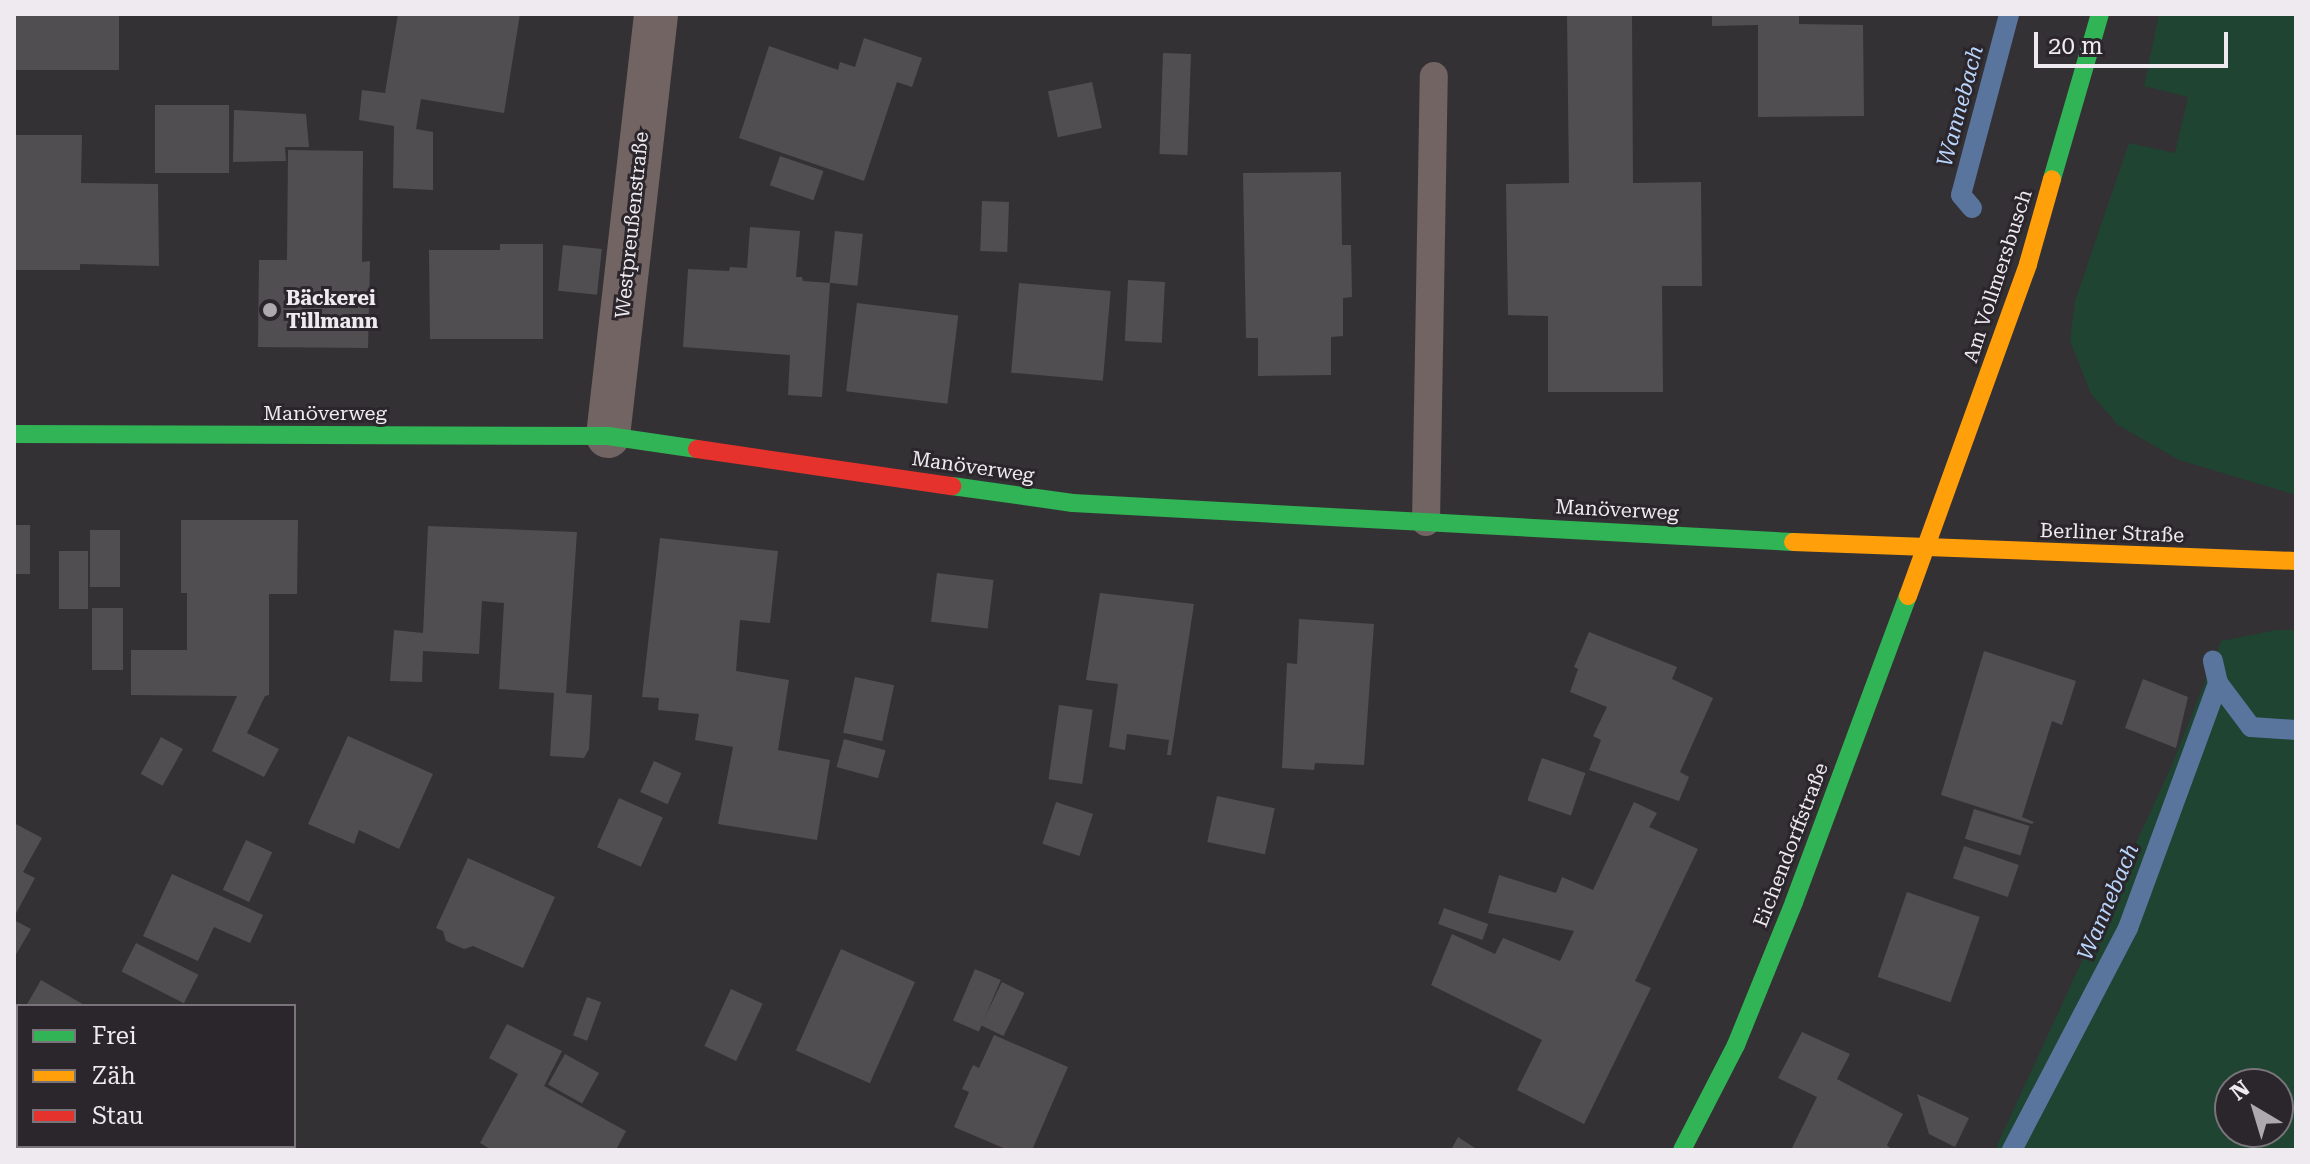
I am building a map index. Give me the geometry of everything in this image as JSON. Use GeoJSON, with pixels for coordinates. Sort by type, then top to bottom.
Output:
{"type":"FeatureCollection","features":[{"type":"Feature","properties":{"kind":"street","name":"Westpreußenstraße"},"geometry":{"type":"LineString","coordinates":[[608,436],[656,14]]}},
{"type":"Feature","properties":{"kind":"street","name":"Am Vollmersbusch"},"geometry":{"type":"LineString","coordinates":[[1926,549],[2028,264],[2100,14]]}},
{"type":"Feature","properties":{"kind":"street","name":"Manöverweg"},"geometry":{"type":"LineString","coordinates":[[14,434],[608,436],[1073,503],[1926,549]]}},
{"type":"Feature","properties":{"kind":"street","name":"Berliner Straße"},"geometry":{"type":"LineString","coordinates":[[1926,549],[2296,561]]}},
{"type":"Feature","properties":{"kind":"street","name":"Eichendorffstraße"},"geometry":{"type":"LineString","coordinates":[[1682,1150],[1736,1045],[1794,902],[1926,549]]}},
{"type":"Feature","properties":{"kind":"lane"},"geometry":{"type":"LineString","coordinates":[[1426,522],[1434,76]]}},
{"type":"Feature","properties":{"kind":"green space"},"geometry":{"type":"Polygon","coordinates":[[[2159,14],[2296,14],[2296,495],[2179,460],[2118,425],[2091,394],[2070,340],[2075,301],[2129,143],[2175,153],[2188,97],[2144,86],[2159,14]]]}},
{"type":"Feature","properties":{"kind":"green space"},"geometry":{"type":"Polygon","coordinates":[[[2276,630],[2296,630],[2296,1150],[1995,1150],[2172,765],[2221,641],[2276,630]]]}},
{"type":"Feature","properties":{"kind":"building"},"geometry":{"type":"Polygon","coordinates":[[[14,14],[119,14],[119,70],[14,70],[14,14]]]}},
{"type":"Feature","properties":{"kind":"building"},"geometry":{"type":"Polygon","coordinates":[[[398,14],[520,14],[504,113],[421,99],[416,129],[433,132],[433,190],[393,188],[394,126],[359,120],[362,90],[385,93],[398,14]]]}},
{"type":"Feature","properties":{"kind":"building"},"geometry":{"type":"Polygon","coordinates":[[[1567,14],[1632,14],[1633,183],[1701,182],[1702,286],[1662,286],[1663,392],[1548,392],[1548,316],[1508,315],[1506,184],[1569,183],[1567,14]]]}},
{"type":"Feature","properties":{"kind":"building"},"geometry":{"type":"Polygon","coordinates":[[[1712,14],[1799,14],[1799,24],[1863,25],[1864,116],[1758,117],[1758,25],[1712,26],[1712,14]]]}},
{"type":"Feature","properties":{"kind":"building"},"geometry":{"type":"Polygon","coordinates":[[[864,38],[922,58],[912,87],[897,82],[864,181],[739,138],[769,46],[838,70],[840,62],[855,67],[864,38]]]}},
{"type":"Feature","properties":{"kind":"building"},"geometry":{"type":"Polygon","coordinates":[[[1163,53],[1191,54],[1187,155],[1159,154],[1163,53]]]}},
{"type":"Feature","properties":{"kind":"building"},"geometry":{"type":"Polygon","coordinates":[[[1092,82],[1102,128],[1058,137],[1048,91],[1092,82]]]}},
{"type":"Feature","properties":{"kind":"building"},"geometry":{"type":"Polygon","coordinates":[[[155,105],[229,105],[229,173],[155,173],[155,105]]]}},
{"type":"Feature","properties":{"kind":"building"},"geometry":{"type":"Polygon","coordinates":[[[234,110],[306,114],[309,147],[285,147],[286,161],[233,162],[234,110]]]}},
{"type":"Feature","properties":{"kind":"building"},"geometry":{"type":"Polygon","coordinates":[[[14,135],[82,135],[81,183],[158,184],[159,266],[80,264],[80,270],[14,270],[14,135]]]}},
{"type":"Feature","properties":{"kind":"building"},"geometry":{"type":"Polygon","coordinates":[[[288,150],[363,151],[362,262],[370,261],[368,348],[258,347],[259,260],[287,260],[288,150]]]}},
{"type":"Feature","properties":{"kind":"building"},"geometry":{"type":"Polygon","coordinates":[[[780,156],[823,171],[813,200],[770,185],[780,156]]]}},
{"type":"Feature","properties":{"kind":"building"},"geometry":{"type":"Polygon","coordinates":[[[1341,172],[1342,245],[1351,245],[1352,297],[1343,298],[1343,336],[1331,337],[1331,375],[1258,376],[1258,338],[1246,338],[1243,173],[1341,172]]]}},
{"type":"Feature","properties":{"kind":"building"},"geometry":{"type":"Polygon","coordinates":[[[982,201],[1009,202],[1007,252],[980,251],[982,201]]]}},
{"type":"Feature","properties":{"kind":"building"},"geometry":{"type":"Polygon","coordinates":[[[750,227],[800,231],[796,277],[802,277],[803,281],[830,283],[822,397],[788,395],[790,355],[683,347],[688,269],[729,271],[730,267],[747,268],[750,227]]]}},
{"type":"Feature","properties":{"kind":"building"},"geometry":{"type":"Polygon","coordinates":[[[835,231],[863,234],[857,286],[830,283],[835,231]]]}},
{"type":"Feature","properties":{"kind":"building"},"geometry":{"type":"Polygon","coordinates":[[[500,244],[543,244],[543,339],[430,339],[429,250],[500,250],[500,244]]]}},
{"type":"Feature","properties":{"kind":"building"},"geometry":{"type":"Polygon","coordinates":[[[563,245],[602,249],[597,295],[558,291],[563,245]]]}},
{"type":"Feature","properties":{"kind":"building"},"geometry":{"type":"Polygon","coordinates":[[[1128,280],[1165,282],[1162,343],[1125,341],[1128,280]]]}},
{"type":"Feature","properties":{"kind":"building"},"geometry":{"type":"Polygon","coordinates":[[[1019,283],[1111,291],[1103,381],[1011,373],[1019,283]]]}},
{"type":"Feature","properties":{"kind":"building"},"geometry":{"type":"Polygon","coordinates":[[[857,303],[958,315],[947,404],[846,391],[857,303]]]}},
{"type":"Feature","properties":{"kind":"building"},"geometry":{"type":"Polygon","coordinates":[[[181,520],[298,520],[297,594],[269,594],[269,695],[265,696],[247,733],[279,749],[264,777],[212,751],[237,696],[131,695],[131,650],[187,650],[187,593],[181,593],[181,520]]]}},
{"type":"Feature","properties":{"kind":"building"},"geometry":{"type":"Polygon","coordinates":[[[14,525],[30,525],[30,574],[14,574],[14,525]]]}},
{"type":"Feature","properties":{"kind":"building"},"geometry":{"type":"Polygon","coordinates":[[[428,526],[577,532],[566,693],[592,695],[589,749],[584,758],[550,756],[554,693],[499,689],[504,603],[482,601],[479,654],[423,651],[422,682],[390,681],[394,630],[423,633],[428,526]]]}},
{"type":"Feature","properties":{"kind":"building"},"geometry":{"type":"Polygon","coordinates":[[[90,530],[120,530],[120,587],[90,587],[90,530]]]}},
{"type":"Feature","properties":{"kind":"building"},"geometry":{"type":"Polygon","coordinates":[[[660,538],[778,551],[770,623],[740,620],[736,671],[789,680],[778,750],[830,760],[817,840],[718,824],[733,747],[695,740],[699,714],[658,710],[659,698],[642,697],[660,538]]]}},
{"type":"Feature","properties":{"kind":"building"},"geometry":{"type":"Polygon","coordinates":[[[59,551],[88,551],[88,609],[59,609],[59,551]]]}},
{"type":"Feature","properties":{"kind":"building"},"geometry":{"type":"Polygon","coordinates":[[[937,573],[994,580],[988,629],[931,622],[937,573]]]}},
{"type":"Feature","properties":{"kind":"building"},"geometry":{"type":"Polygon","coordinates":[[[1100,593],[1194,604],[1171,755],[1167,755],[1169,740],[1127,734],[1125,750],[1109,747],[1118,684],[1086,680],[1100,593]]]}},
{"type":"Feature","properties":{"kind":"building"},"geometry":{"type":"Polygon","coordinates":[[[92,608],[123,608],[123,670],[92,670],[92,608]]]}},
{"type":"Feature","properties":{"kind":"building"},"geometry":{"type":"Polygon","coordinates":[[[1299,619],[1374,624],[1364,765],[1315,763],[1314,770],[1282,768],[1287,663],[1297,664],[1299,619]]]}},
{"type":"Feature","properties":{"kind":"building"},"geometry":{"type":"Polygon","coordinates":[[[1589,632],[1677,667],[1672,679],[1713,698],[1680,772],[1689,777],[1679,801],[1589,770],[1601,740],[1593,736],[1607,707],[1570,692],[1578,669],[1574,667],[1589,632]]]}},
{"type":"Feature","properties":{"kind":"building"},"geometry":{"type":"Polygon","coordinates":[[[1984,651],[2076,681],[2062,725],[2052,721],[2022,817],[2034,822],[2032,824],[1941,795],[1984,651]]]}},
{"type":"Feature","properties":{"kind":"building"},"geometry":{"type":"Polygon","coordinates":[[[855,677],[894,685],[882,741],[843,733],[855,677]]]}},
{"type":"Feature","properties":{"kind":"building"},"geometry":{"type":"Polygon","coordinates":[[[2143,679],[2188,697],[2176,748],[2125,728],[2143,679]]]}},
{"type":"Feature","properties":{"kind":"building"},"geometry":{"type":"Polygon","coordinates":[[[1059,705],[1093,710],[1082,784],[1049,779],[1059,705]]]}},
{"type":"Feature","properties":{"kind":"building"},"geometry":{"type":"Polygon","coordinates":[[[348,736],[433,774],[399,849],[359,830],[354,844],[308,824],[348,736]]]}},
{"type":"Feature","properties":{"kind":"building"},"geometry":{"type":"Polygon","coordinates":[[[161,737],[183,749],[163,786],[141,774],[161,737]]]}},
{"type":"Feature","properties":{"kind":"building"},"geometry":{"type":"Polygon","coordinates":[[[844,739],[886,750],[878,778],[836,767],[844,739]]]}},
{"type":"Feature","properties":{"kind":"building"},"geometry":{"type":"Polygon","coordinates":[[[1542,758],[1585,773],[1571,816],[1527,801],[1542,758]]]}},
{"type":"Feature","properties":{"kind":"building"},"geometry":{"type":"Polygon","coordinates":[[[654,761],[681,773],[668,804],[640,792],[654,761]]]}},
{"type":"Feature","properties":{"kind":"building"},"geometry":{"type":"Polygon","coordinates":[[[1217,796],[1275,808],[1265,854],[1207,842],[1217,796]]]}},
{"type":"Feature","properties":{"kind":"building"},"geometry":{"type":"Polygon","coordinates":[[[619,798],[663,818],[641,867],[597,847],[619,798]]]}},
{"type":"Feature","properties":{"kind":"building"},"geometry":{"type":"Polygon","coordinates":[[[1056,802],[1093,814],[1079,856],[1042,844],[1056,802]]]}},
{"type":"Feature","properties":{"kind":"building"},"geometry":{"type":"Polygon","coordinates":[[[1634,802],[1657,813],[1649,827],[1698,849],[1635,981],[1651,988],[1584,1124],[1517,1090],[1542,1040],[1431,985],[1452,934],[1495,954],[1503,938],[1560,961],[1574,931],[1488,913],[1499,875],[1556,893],[1562,877],[1593,890],[1634,802]]]}},
{"type":"Feature","properties":{"kind":"building"},"geometry":{"type":"Polygon","coordinates":[[[1974,809],[2029,826],[2020,856],[1965,839],[1974,809]]]}},
{"type":"Feature","properties":{"kind":"building"},"geometry":{"type":"Polygon","coordinates":[[[14,823],[42,838],[23,872],[35,878],[14,917],[14,823]]]}},
{"type":"Feature","properties":{"kind":"building"},"geometry":{"type":"Polygon","coordinates":[[[246,840],[272,852],[249,902],[223,890],[246,840]]]}},
{"type":"Feature","properties":{"kind":"building"},"geometry":{"type":"Polygon","coordinates":[[[1964,846],[2019,865],[2008,897],[1953,878],[1964,846]]]}},
{"type":"Feature","properties":{"kind":"building"},"geometry":{"type":"Polygon","coordinates":[[[468,858],[555,897],[523,968],[473,946],[464,949],[446,941],[443,931],[436,928],[468,858]]]}},
{"type":"Feature","properties":{"kind":"building"},"geometry":{"type":"Polygon","coordinates":[[[172,874],[263,915],[250,943],[214,927],[198,961],[143,936],[172,874]]]}},
{"type":"Feature","properties":{"kind":"building"},"geometry":{"type":"Polygon","coordinates":[[[1907,892],[1980,917],[1951,1002],[1878,977],[1907,892]]]}},
{"type":"Feature","properties":{"kind":"building"},"geometry":{"type":"Polygon","coordinates":[[[1444,908],[1488,924],[1482,940],[1438,924],[1444,908]]]}},
{"type":"Feature","properties":{"kind":"building"},"geometry":{"type":"Polygon","coordinates":[[[14,920],[31,929],[14,958],[14,920]]]}},
{"type":"Feature","properties":{"kind":"building"},"geometry":{"type":"Polygon","coordinates":[[[136,943],[198,975],[184,1003],[121,972],[136,943]]]}},
{"type":"Feature","properties":{"kind":"building"},"geometry":{"type":"Polygon","coordinates":[[[841,949],[915,982],[870,1083],[796,1050],[841,949]]]}},
{"type":"Feature","properties":{"kind":"building"},"geometry":{"type":"Polygon","coordinates":[[[975,969],[1001,980],[979,1031],[953,1021],[975,969]]]}},
{"type":"Feature","properties":{"kind":"building"},"geometry":{"type":"Polygon","coordinates":[[[41,980],[83,1004],[27,1004],[41,980]]]}},
{"type":"Feature","properties":{"kind":"building"},"geometry":{"type":"Polygon","coordinates":[[[1002,982],[1024,993],[1003,1036],[981,1025],[1002,982]]]}},
{"type":"Feature","properties":{"kind":"building"},"geometry":{"type":"Polygon","coordinates":[[[731,989],[763,1004],[736,1061],[704,1046],[731,989]]]}},
{"type":"Feature","properties":{"kind":"building"},"geometry":{"type":"Polygon","coordinates":[[[587,997],[601,1002],[587,1041],[573,1036],[587,997]]]}},
{"type":"Feature","properties":{"kind":"building"},"geometry":{"type":"Polygon","coordinates":[[[507,1024],[562,1051],[544,1086],[626,1131],[616,1150],[492,1150],[480,1143],[518,1074],[489,1058],[507,1024]]]}},
{"type":"Feature","properties":{"kind":"building"},"geometry":{"type":"Polygon","coordinates":[[[1802,1032],[1850,1054],[1837,1079],[1903,1114],[1887,1145],[1892,1150],[1791,1150],[1817,1097],[1778,1078],[1802,1032]]]}},
{"type":"Feature","properties":{"kind":"building"},"geometry":{"type":"Polygon","coordinates":[[[994,1035],[1068,1067],[1032,1150],[1008,1150],[954,1127],[969,1092],[962,1089],[973,1065],[979,1068],[994,1035]]]}},
{"type":"Feature","properties":{"kind":"building"},"geometry":{"type":"Polygon","coordinates":[[[565,1054],[599,1073],[582,1104],[548,1085],[565,1054]]]}},
{"type":"Feature","properties":{"kind":"building"},"geometry":{"type":"Polygon","coordinates":[[[15,1059],[16,1096],[14,1094],[15,1059]]]}},
{"type":"Feature","properties":{"kind":"building"},"geometry":{"type":"Polygon","coordinates":[[[1917,1094],[1969,1118],[1955,1147],[1929,1134],[1917,1094]]]}},
{"type":"Feature","properties":{"kind":"building"},"geometry":{"type":"Polygon","coordinates":[[[1458,1137],[1478,1150],[1451,1150],[1458,1137]]]}},
{"type":"Feature","properties":{"kind":"waterway","name":"Wannebach"},"geometry":{"type":"LineString","coordinates":[[1972,208],[1961,195],[2009,14]]}},
{"type":"Feature","properties":{"kind":"waterway","name":"Wannebach"},"geometry":{"type":"LineString","coordinates":[[2012,1150],[2128,928],[2218,683],[2213,661]]}},
{"type":"Feature","properties":{"kind":"waterway"},"geometry":{"type":"LineString","coordinates":[[2218,683],[2251,727],[2296,730]]}},
{"type":"Feature","properties":{"kind":"traffic: fast"},"geometry":{"type":"LineString","coordinates":[[2052,179],[2100,14]]}},
{"type":"Feature","properties":{"kind":"traffic: fast"},"geometry":{"type":"LineString","coordinates":[[14,434],[608,436],[697,449]]}},
{"type":"Feature","properties":{"kind":"traffic: fast"},"geometry":{"type":"LineString","coordinates":[[952,486],[1073,503],[1793,542]]}},
{"type":"Feature","properties":{"kind":"traffic: fast"},"geometry":{"type":"LineString","coordinates":[[1682,1150],[1736,1045],[1794,902],[1908,596]]}},
{"type":"Feature","properties":{"kind":"traffic: slow"},"geometry":{"type":"LineString","coordinates":[[1908,596],[2028,264],[2052,179]]}},
{"type":"Feature","properties":{"kind":"traffic: slow"},"geometry":{"type":"LineString","coordinates":[[1793,542],[2296,561]]}},
{"type":"Feature","properties":{"kind":"traffic: jam"},"geometry":{"type":"LineString","coordinates":[[697,449],[952,486]]}},
{"type":"Feature","properties":{"kind":"place","name":"Bäckerei Tillmann"},"geometry":{"type":"Point","coordinates":[270,310]}}]}
